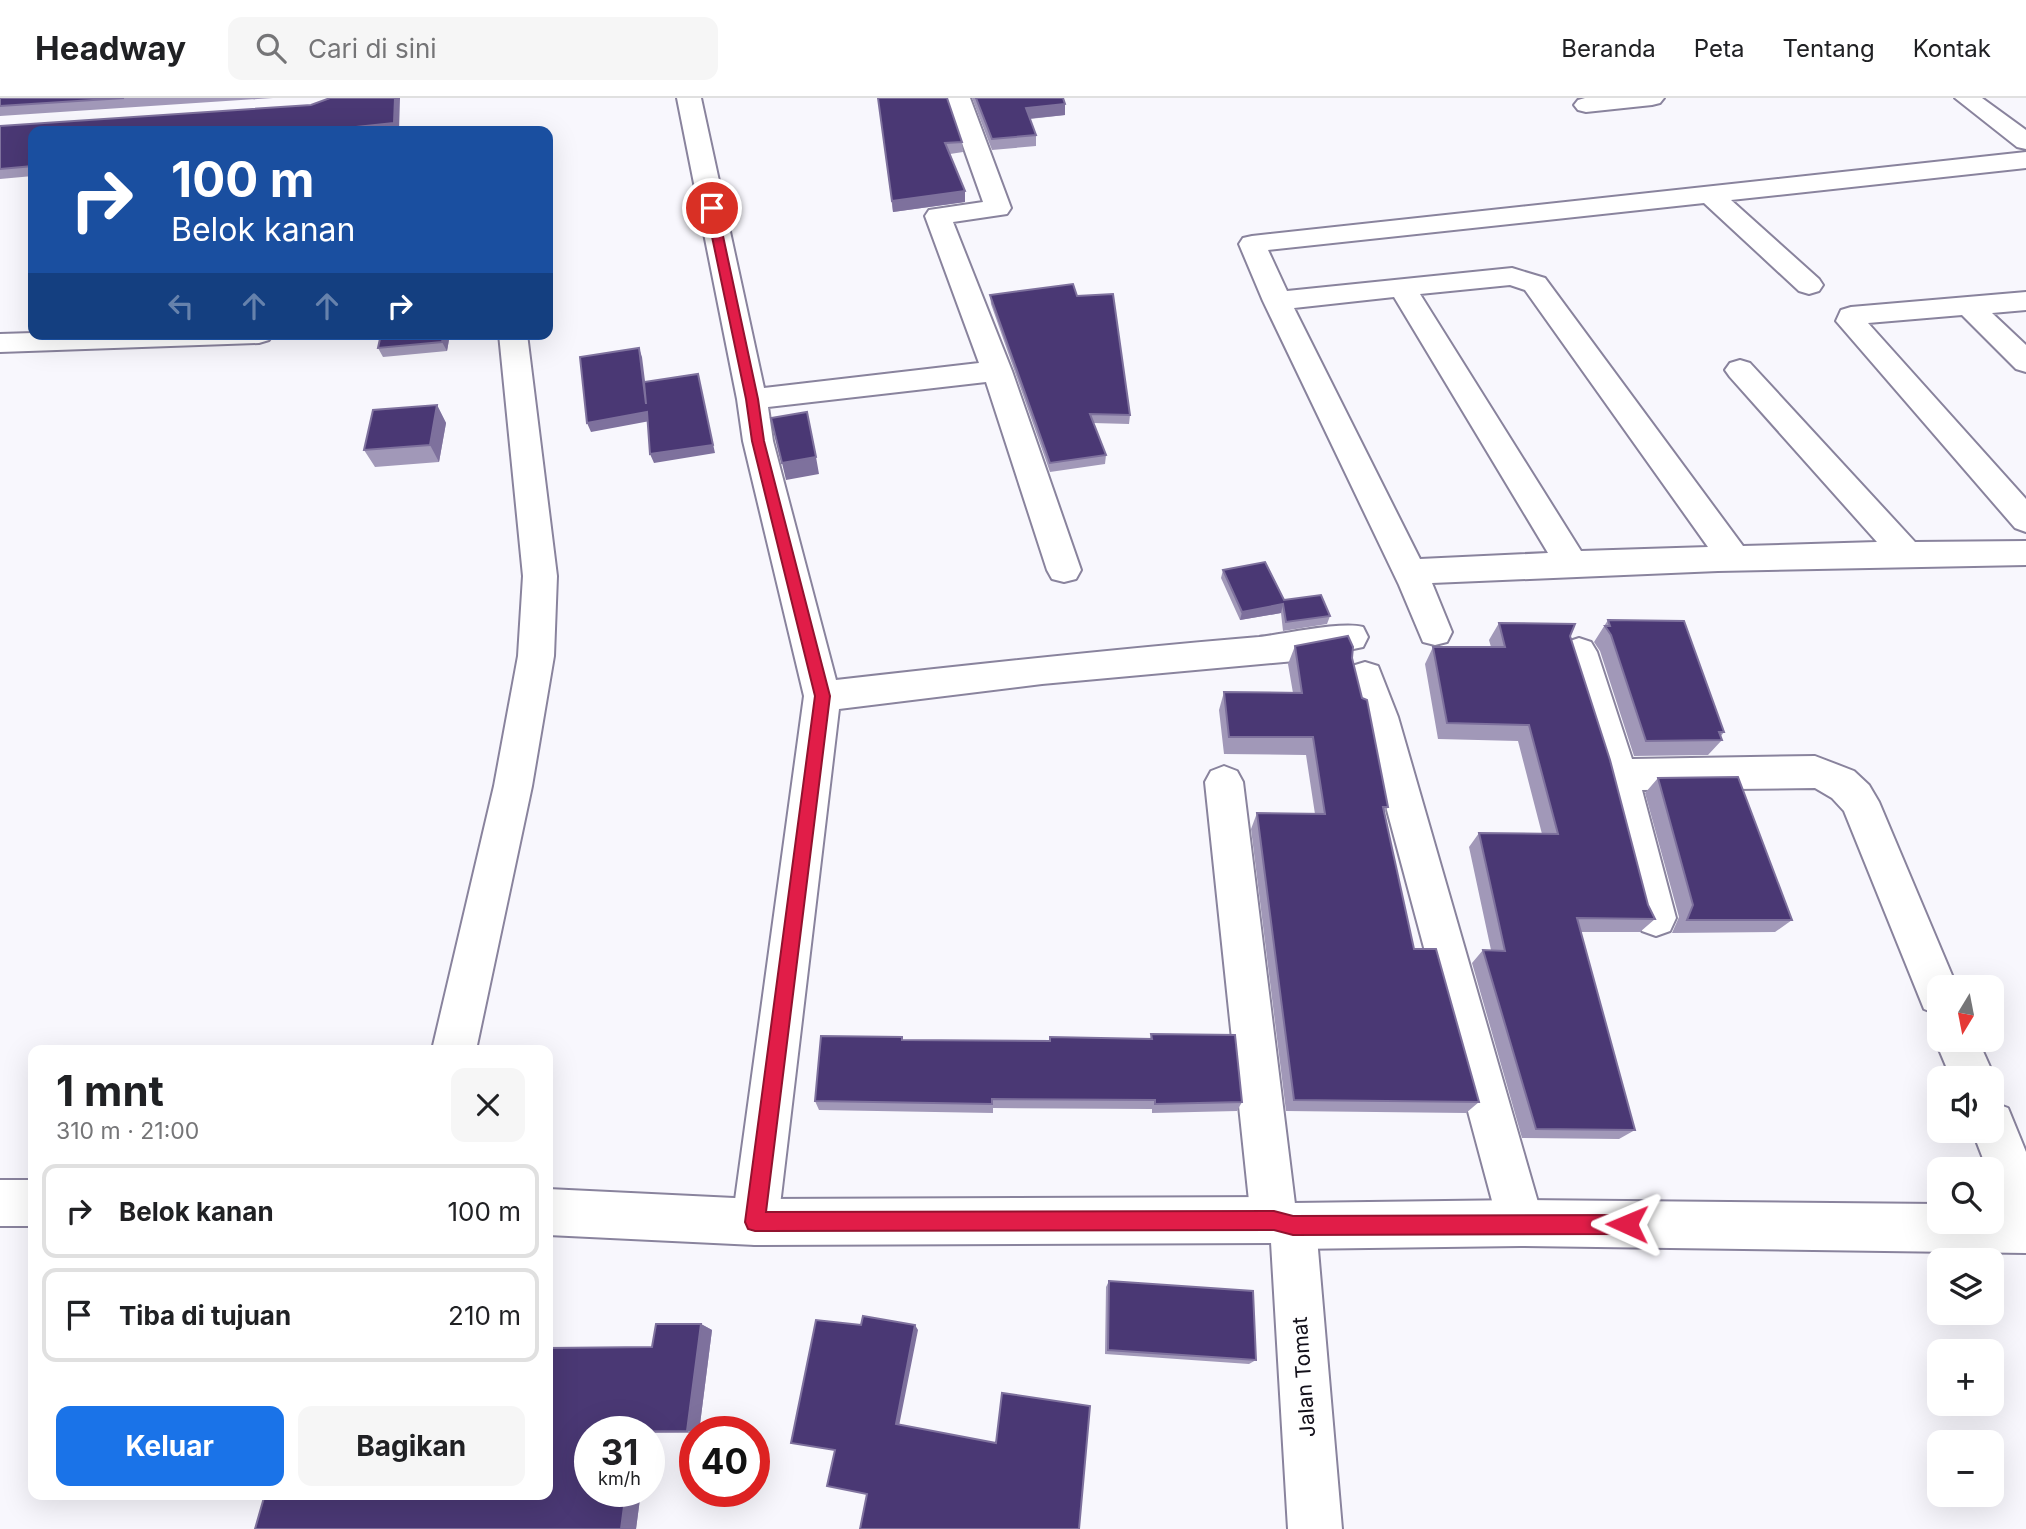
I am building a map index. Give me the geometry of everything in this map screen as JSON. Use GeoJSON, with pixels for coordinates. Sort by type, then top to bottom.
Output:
{"type":"FeatureCollection","features":[{"type":"Feature","properties":{"kind":"street"},"geometry":{"type":"LineString","coordinates":[[689,98],[752,399],[758,441],[822,696],[755,1222]]}},
{"type":"Feature","properties":{"kind":"street"},"geometry":{"type":"LineString","coordinates":[[958,98],[998,208],[938,216],[997,371],[1064,570]]}},
{"type":"Feature","properties":{"kind":"street"},"geometry":{"type":"LineString","coordinates":[[1586,104],[1652,98]]}},
{"type":"Feature","properties":{"kind":"street"},"geometry":{"type":"LineString","coordinates":[[1967,98],[2026,142]]}},
{"type":"Feature","properties":{"kind":"street"},"geometry":{"type":"LineString","coordinates":[[1434,632],[1410,572],[1277,301],[1252,244],[2026,160]]}},
{"type":"Feature","properties":{"kind":"street"},"geometry":{"type":"LineString","coordinates":[[1712,195],[1809,285]]}},
{"type":"Feature","properties":{"kind":"street"},"geometry":{"type":"LineString","coordinates":[[1277,301],[1512,276],[1535,284],[1735,559]]}},
{"type":"Feature","properties":{"kind":"street"},"geometry":{"type":"LineString","coordinates":[[1402,287],[1572,564]]}},
{"type":"Feature","properties":{"kind":"street"},"geometry":{"type":"LineString","coordinates":[[2026,301],[1851,316],[1850,321],[2026,520]]}},
{"type":"Feature","properties":{"kind":"street"},"geometry":{"type":"LineString","coordinates":[[1967,304],[2026,362]]}},
{"type":"Feature","properties":{"kind":"street"},"geometry":{"type":"LineString","coordinates":[[0,343],[86,340]]}},
{"type":"Feature","properties":{"kind":"street"},"geometry":{"type":"LineString","coordinates":[[455,1045],[513,786],[536,656],[540,576],[514,340]]}},
{"type":"Feature","properties":{"kind":"street"},"geometry":{"type":"LineString","coordinates":[[1740,370],[1906,554]]}},
{"type":"Feature","properties":{"kind":"street"},"geometry":{"type":"LineString","coordinates":[[752,399],[997,371]]}},
{"type":"Feature","properties":{"kind":"street"},"geometry":{"type":"LineString","coordinates":[[1410,572],[1572,564],[2026,553]]}},
{"type":"Feature","properties":{"kind":"street"},"geometry":{"type":"LineString","coordinates":[[822,696],[1042,670],[1295,647],[1351,637]]}},
{"type":"Feature","properties":{"kind":"street"},"geometry":{"type":"LineString","coordinates":[[1579,652],[1619,775],[1656,918]]}},
{"type":"Feature","properties":{"kind":"street"},"geometry":{"type":"LineString","coordinates":[[1365,676],[1380,717],[1521,1223]]}},
{"type":"Feature","properties":{"kind":"street"},"geometry":{"type":"LineString","coordinates":[[1619,775],[1815,772],[1834,777],[1849,788],[1860,802],[1931,975]]}},
{"type":"Feature","properties":{"kind":"street","name":"Jalan Tomat"},"geometry":{"type":"LineString","coordinates":[[1224,782],[1283,1223],[1315,1529]]}},
{"type":"Feature","properties":{"kind":"street"},"geometry":{"type":"LineString","coordinates":[[2000,1143],[2026,1209]]}},
{"type":"Feature","properties":{"kind":"street"},"geometry":{"type":"LineString","coordinates":[[0,1203],[28,1203]]}},
{"type":"Feature","properties":{"kind":"street"},"geometry":{"type":"LineString","coordinates":[[553,1212],[755,1222],[1521,1223],[2026,1229]]}},
{"type":"Feature","properties":{"kind":"building"},"geometry":{"type":"Polygon","coordinates":[[[0,98],[124,98],[0,106],[0,98]]]}},
{"type":"Feature","properties":{"kind":"building"},"geometry":{"type":"Polygon","coordinates":[[[330,98],[395,98],[394,123],[366,126],[28,126],[28,166],[0,169],[0,126],[311,105],[330,98]]]}},
{"type":"Feature","properties":{"kind":"building"},"geometry":{"type":"Polygon","coordinates":[[[878,98],[947,98],[962,142],[945,143],[965,191],[892,201],[878,98]]]}},
{"type":"Feature","properties":{"kind":"building"},"geometry":{"type":"Polygon","coordinates":[[[976,98],[1063,98],[1065,104],[1026,108],[1036,135],[992,139],[976,98]]]}},
{"type":"Feature","properties":{"kind":"building"},"geometry":{"type":"Polygon","coordinates":[[[1073,284],[1077,296],[1113,294],[1130,415],[1090,414],[1106,455],[1050,463],[990,295],[1073,284]]]}},
{"type":"Feature","properties":{"kind":"building"},"geometry":{"type":"Polygon","coordinates":[[[380,340],[442,340],[442,342],[378,348],[380,340]]]}},
{"type":"Feature","properties":{"kind":"building"},"geometry":{"type":"Polygon","coordinates":[[[639,348],[646,404],[644,382],[698,374],[713,445],[650,454],[647,412],[587,423],[580,357],[639,348]]]}},
{"type":"Feature","properties":{"kind":"building"},"geometry":{"type":"Polygon","coordinates":[[[437,405],[430,445],[364,450],[373,410],[437,405]]]}},
{"type":"Feature","properties":{"kind":"building"},"geometry":{"type":"Polygon","coordinates":[[[807,412],[816,457],[782,463],[771,418],[807,412]]]}},
{"type":"Feature","properties":{"kind":"building"},"geometry":{"type":"Polygon","coordinates":[[[1265,562],[1284,600],[1321,595],[1330,616],[1286,622],[1283,604],[1242,612],[1223,570],[1265,562]]]}},
{"type":"Feature","properties":{"kind":"building"},"geometry":{"type":"Polygon","coordinates":[[[1608,620],[1684,621],[1724,732],[1719,732],[1722,740],[1646,741],[1611,635],[1605,626],[1610,626],[1608,620]]]}},
{"type":"Feature","properties":{"kind":"building"},"geometry":{"type":"Polygon","coordinates":[[[1499,623],[1575,624],[1570,636],[1610,760],[1648,905],[1655,919],[1577,918],[1635,1130],[1536,1129],[1483,950],[1505,951],[1479,833],[1558,834],[1529,725],[1447,723],[1433,647],[1505,647],[1499,623]]]}},
{"type":"Feature","properties":{"kind":"building"},"geometry":{"type":"Polygon","coordinates":[[[1348,636],[1353,647],[1352,658],[1362,698],[1367,700],[1388,807],[1383,807],[1414,949],[1436,949],[1479,1102],[1294,1100],[1257,813],[1325,814],[1313,737],[1229,737],[1224,692],[1302,693],[1295,646],[1348,636]]]}},
{"type":"Feature","properties":{"kind":"building"},"geometry":{"type":"Polygon","coordinates":[[[1738,777],[1792,920],[1687,920],[1693,905],[1658,778],[1738,777]]]}},
{"type":"Feature","properties":{"kind":"building"},"geometry":{"type":"Polygon","coordinates":[[[1151,1034],[1235,1035],[1242,1102],[1155,1104],[1155,1100],[992,1099],[992,1104],[815,1101],[821,1036],[902,1037],[902,1040],[1050,1041],[1050,1037],[1152,1039],[1151,1034]]]}},
{"type":"Feature","properties":{"kind":"building"},"geometry":{"type":"Polygon","coordinates":[[[1109,1281],[1253,1291],[1256,1360],[1108,1350],[1109,1281]]]}},
{"type":"Feature","properties":{"kind":"building"},"geometry":{"type":"Polygon","coordinates":[[[863,1316],[915,1325],[896,1424],[996,1443],[1002,1393],[1090,1406],[1079,1529],[860,1529],[867,1494],[827,1486],[835,1450],[791,1443],[816,1320],[861,1325],[863,1316]]]}},
{"type":"Feature","properties":{"kind":"building"},"geometry":{"type":"Polygon","coordinates":[[[656,1324],[701,1324],[689,1416],[679,1416],[679,1431],[665,1431],[665,1416],[574,1416],[574,1507],[624,1507],[621,1529],[255,1529],[263,1500],[553,1500],[553,1348],[652,1347],[656,1324]]]}},
{"type":"Feature","properties":{"kind":"route"},"geometry":{"type":"LineString","coordinates":[[712,208],[752,399],[758,441],[822,696],[755,1222],[1274,1220],[1293,1226],[1627,1224]]}}]}
